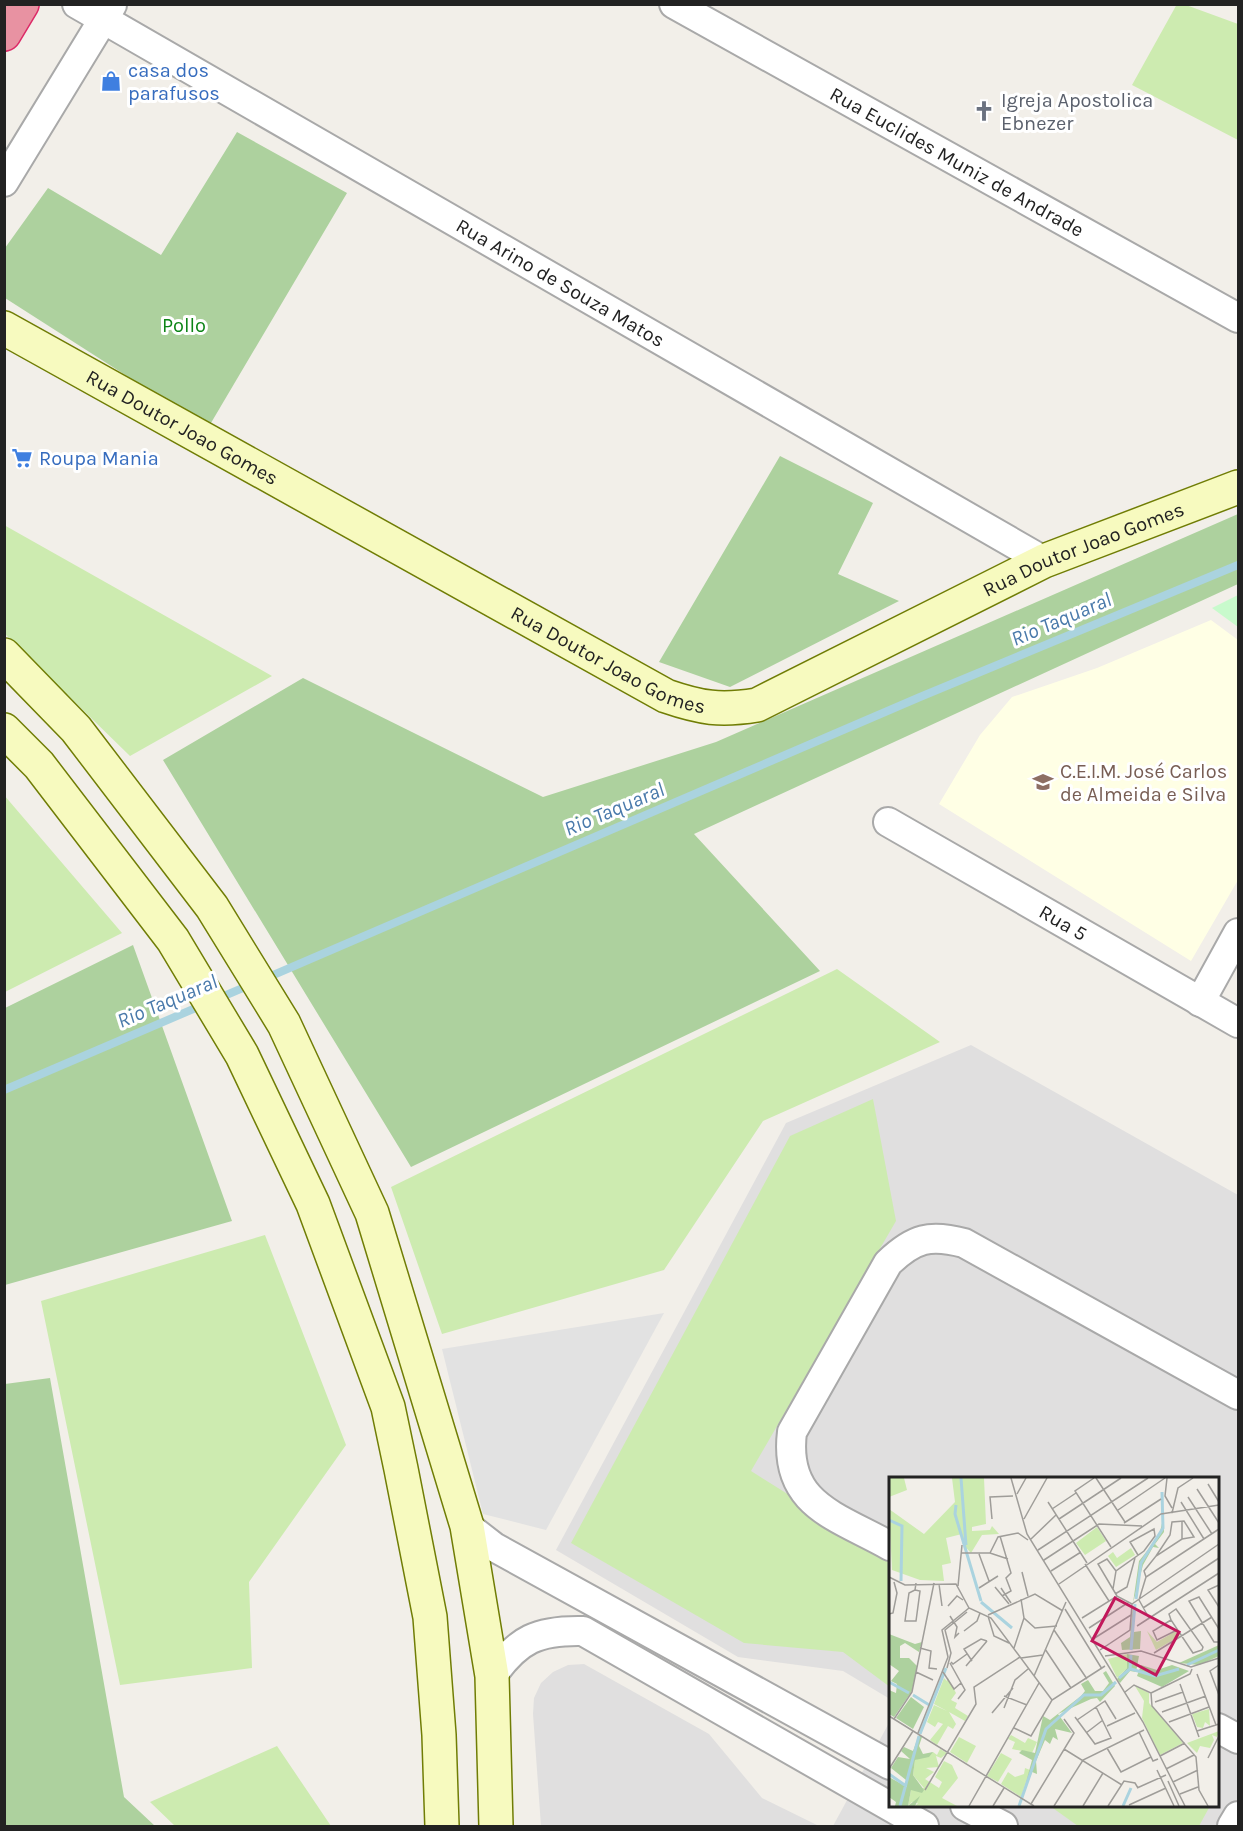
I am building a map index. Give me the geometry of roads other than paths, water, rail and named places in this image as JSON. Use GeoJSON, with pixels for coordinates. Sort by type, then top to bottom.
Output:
{"type":"FeatureCollection","features":[{"type":"Feature","properties":{"kind":"highway"},"geometry":{"type":"LineString","coordinates":[[4,34],[22,4]]}},
{"type":"Feature","properties":{"kind":"street","name":"Rua Arino de Souza Matos"},"geometry":{"type":"LineString","coordinates":[[77,4],[107,13],[1044,561]]}},
{"type":"Feature","properties":{"kind":"street","name":"Rua Euclides Muniz de Andrade"},"geometry":{"type":"LineString","coordinates":[[674,4],[1239,318]]}},
{"type":"Feature","properties":{"kind":"street"},"geometry":{"type":"LineString","coordinates":[[4,182],[107,13]]}},
{"type":"Feature","properties":{"kind":"street","name":"Rua Doutor Joao Gomes"},"geometry":{"type":"LineString","coordinates":[[4,328],[666,696],[698,707],[726,710],[757,705],[1044,561],[1239,488]]}},
{"type":"Feature","properties":{"kind":"street"},"geometry":{"type":"LineString","coordinates":[[4,655],[76,729],[212,907],[284,1024],[372,1213],[429,1393],[467,1526],[492,1676],[496,1827]]}},
{"type":"Feature","properties":{"kind":"street"},"geometry":{"type":"LineString","coordinates":[[4,730],[39,765],[173,940],[242,1055],[314,1204],[387,1407],[430,1617],[439,1735],[442,1827]]}},
{"type":"Feature","properties":{"kind":"street","name":"Rua 5"},"geometry":{"type":"LineString","coordinates":[[888,822],[1239,1023]]}},
{"type":"Feature","properties":{"kind":"street"},"geometry":{"type":"LineString","coordinates":[[1200,1002],[1239,933]]}},
{"type":"Feature","properties":{"kind":"street"},"geometry":{"type":"LineString","coordinates":[[889,1545],[822,1508],[805,1494],[793,1476],[789,1454],[792,1432],[888,1263],[903,1248],[923,1239],[944,1238],[964,1243],[1239,1395]]}},
{"type":"Feature","properties":{"kind":"street"},"geometry":{"type":"LineString","coordinates":[[387,1407],[429,1393]]}},
{"type":"Feature","properties":{"kind":"street"},"geometry":{"type":"LineString","coordinates":[[467,1526],[494,1547],[889,1764]]}},
{"type":"Feature","properties":{"kind":"street"},"geometry":{"type":"LineString","coordinates":[[492,1676],[508,1654],[530,1638],[556,1630],[583,1631],[889,1807]]}},
{"type":"Feature","properties":{"kind":"street"},"geometry":{"type":"LineString","coordinates":[[1219,1729],[1239,1739]]}},
{"type":"Feature","properties":{"kind":"street"},"geometry":{"type":"LineString","coordinates":[[889,1807],[924,1827]]}},
{"type":"Feature","properties":{"kind":"street"},"geometry":{"type":"LineString","coordinates":[[967,1807],[1003,1827]]}},
{"type":"Feature","properties":{"kind":"street"},"geometry":{"type":"LineString","coordinates":[[1232,1827],[1239,1815]]}},
{"type":"Feature","properties":{"kind":"waterway","name":"Rio Taquaral"},"geometry":{"type":"LineString","coordinates":[[264,979],[920,697],[1238,565]]}},
{"type":"Feature","properties":{"kind":"waterway","name":"Rio Taquaral"},"geometry":{"type":"LineString","coordinates":[[217,999],[252,984]]}},
{"type":"Feature","properties":{"kind":"waterway","name":"Rio Taquaral"},"geometry":{"type":"LineString","coordinates":[[4,1090],[205,1004]]}},
{"type":"Feature","properties":{"kind":"place","name":"casa dos parafusos"},"geometry":{"type":"Point","coordinates":[111,81]}},
{"type":"Feature","properties":{"kind":"place","name":"Igreja Apostolica Ebnezer"},"geometry":{"type":"Point","coordinates":[984,111]}},
{"type":"Feature","properties":{"kind":"place","name":"Roupa Mania"},"geometry":{"type":"Point","coordinates":[22,458]}},
{"type":"Feature","properties":{"kind":"place","name":"C.E.I.M. José Carlos de Almeida e Silva"},"geometry":{"type":"Point","coordinates":[1043,782]}},
{"type":"Feature","properties":{"kind":"park label","name":"Pollo"},"geometry":{"type":"Point","coordinates":[184,325]}}]}
